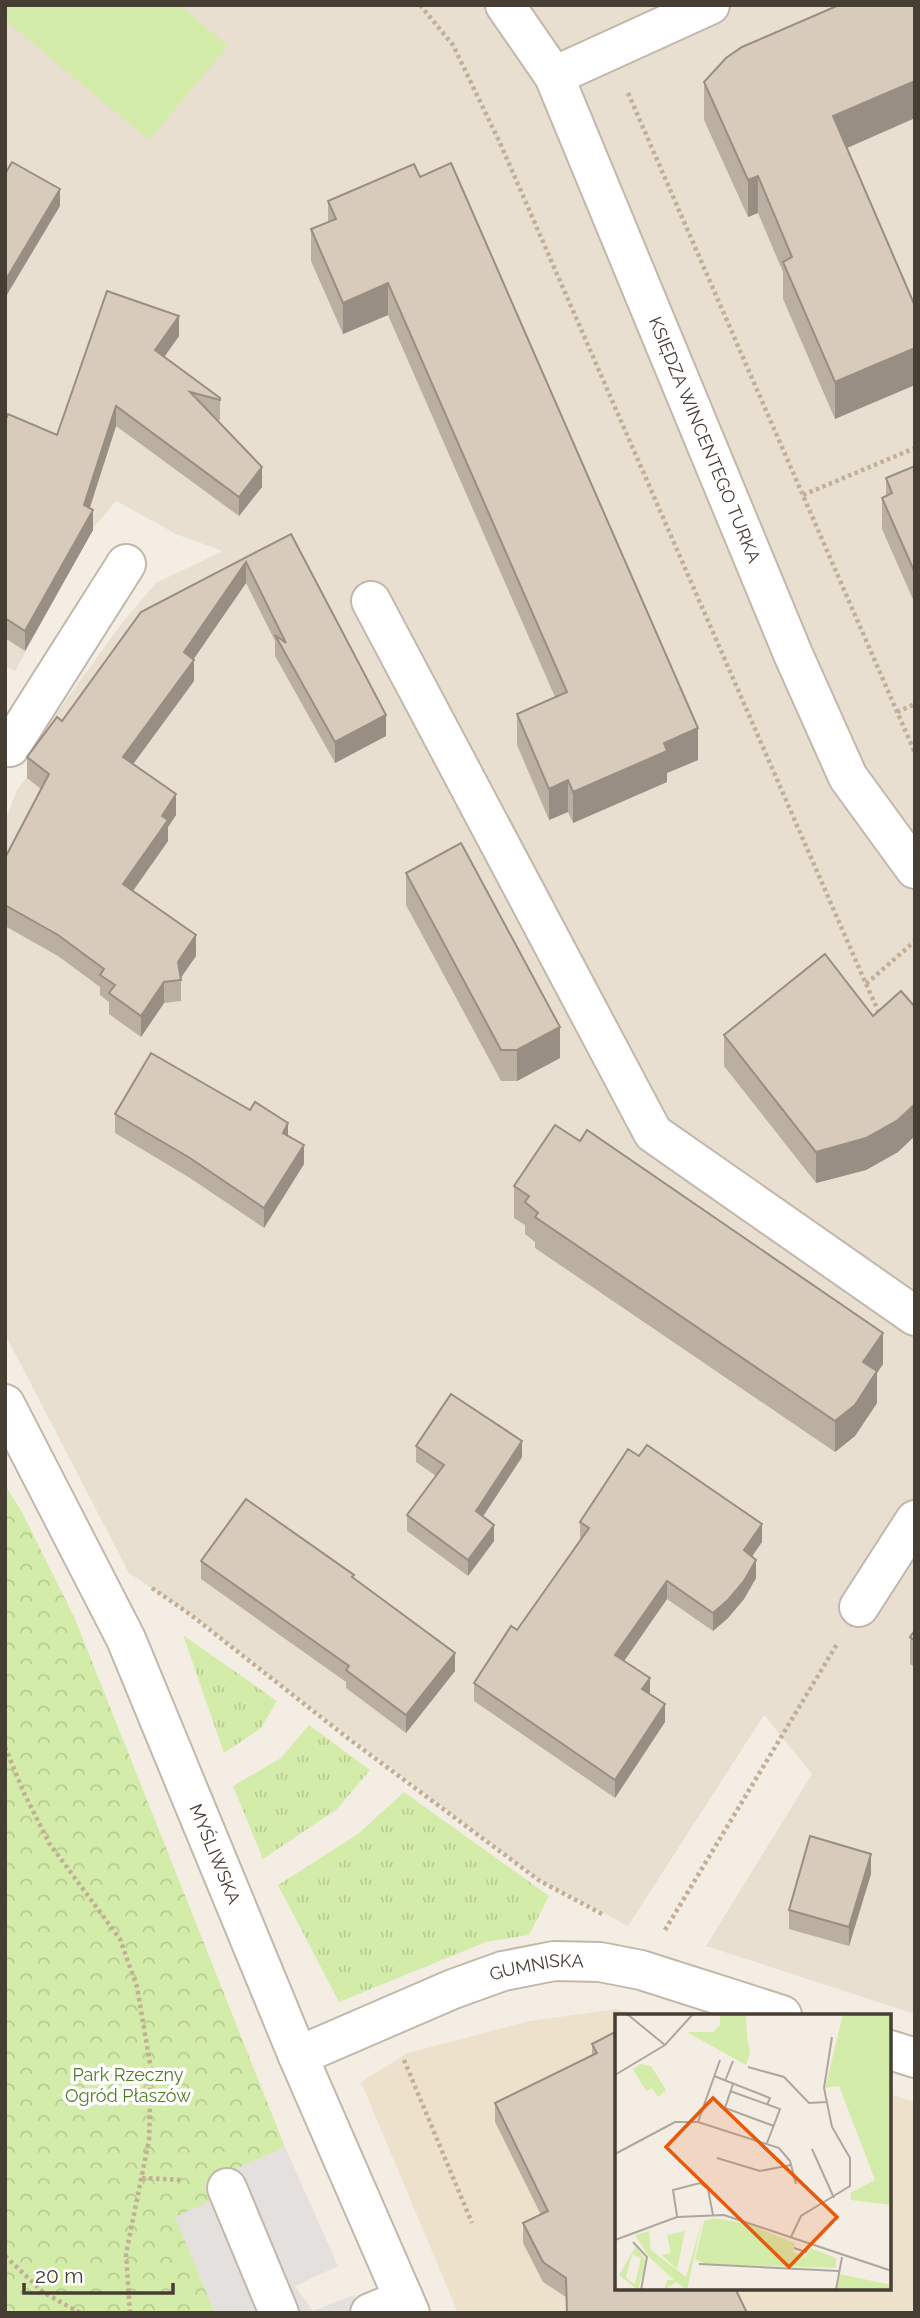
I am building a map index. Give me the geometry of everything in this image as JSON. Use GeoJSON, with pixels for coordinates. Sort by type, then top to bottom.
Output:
{"type":"FeatureCollection","features":[{"type":"Feature","properties":{"kind":"street","name":"KSIĘDZA WINCENTEGO TURKA"},"geometry":{"type":"LineString","coordinates":[[505,5],[554,76],[788,641],[848,777],[915,869]]}},
{"type":"Feature","properties":{"kind":"street"},"geometry":{"type":"LineString","coordinates":[[554,76],[710,5]]}},
{"type":"Feature","properties":{"kind":"street"},"geometry":{"type":"LineString","coordinates":[[7,742],[126,565]]}},
{"type":"Feature","properties":{"kind":"street"},"geometry":{"type":"LineString","coordinates":[[372,601],[653,1133],[915,1316]]}},
{"type":"Feature","properties":{"kind":"street","name":"MYŚLIWSKA"},"geometry":{"type":"LineString","coordinates":[[5,1404],[126,1639],[298,2056],[395,2308]]}},
{"type":"Feature","properties":{"kind":"street"},"geometry":{"type":"LineString","coordinates":[[859,1607],[915,1520]]}},
{"type":"Feature","properties":{"kind":"street","name":"GUMNISKA"},"geometry":{"type":"LineString","coordinates":[[298,2056],[453,1989],[503,1971],[554,1961],[600,1962],[641,1970],[779,2014]]}},
{"type":"Feature","properties":{"kind":"street"},"geometry":{"type":"LineString","coordinates":[[892,2051],[915,2058]]}},
{"type":"Feature","properties":{"kind":"street"},"geometry":{"type":"LineString","coordinates":[[227,2188],[279,2313]]}},
{"type":"Feature","properties":{"kind":"path"},"geometry":{"type":"LineString","coordinates":[[420,5],[453,45],[500,143],[883,1021]]}},
{"type":"Feature","properties":{"kind":"path"},"geometry":{"type":"LineString","coordinates":[[609,51],[915,753]]}},
{"type":"Feature","properties":{"kind":"path"},"geometry":{"type":"LineString","coordinates":[[803,495],[915,448]]}},
{"type":"Feature","properties":{"kind":"path"},"geometry":{"type":"LineString","coordinates":[[897,712],[915,704]]}},
{"type":"Feature","properties":{"kind":"path"},"geometry":{"type":"LineString","coordinates":[[866,984],[915,941]]}},
{"type":"Feature","properties":{"kind":"path"},"geometry":{"type":"LineString","coordinates":[[150,1587],[191,1615],[335,1729],[540,1881],[611,1918]]}},
{"type":"Feature","properties":{"kind":"path"},"geometry":{"type":"LineString","coordinates":[[641,1970],[859,1607]]}},
{"type":"Feature","properties":{"kind":"path"},"geometry":{"type":"LineString","coordinates":[[5,1747],[49,1843],[120,1939],[137,1987],[151,2069],[149,2140],[126,2254],[130,2313]]}},
{"type":"Feature","properties":{"kind":"path"},"geometry":{"type":"LineString","coordinates":[[400,2049],[472,2223]]}},
{"type":"Feature","properties":{"kind":"path"},"geometry":{"type":"LineString","coordinates":[[5,2256],[43,2292],[80,2313]]}},
{"type":"Feature","properties":{"kind":"shaded area"},"geometry":{"type":"Polygon","coordinates":[[[5,5],[915,5],[915,2014],[706,1946],[812,1774],[764,1715],[628,1926],[540,1880],[191,1614],[129,1573],[5,1334],[5,820],[17,790],[48,748],[37,740],[122,623],[156,583],[223,551],[178,535],[116,501],[94,527],[15,671],[5,666],[5,5]]]}},
{"type":"Feature","properties":{"kind":"shaded area"},"geometry":{"type":"Polygon","coordinates":[[[617,2009],[633,2014],[615,2014],[615,2290],[892,2290],[892,2095],[915,2102],[915,2313],[458,2313],[361,2082],[408,2053],[530,2021],[617,2009]]]}},
{"type":"Feature","properties":{"kind":"shaded area"},"geometry":{"type":"Polygon","coordinates":[[[285,2147],[338,2266],[295,2286],[313,2311],[354,2295],[362,2313],[215,2313],[175,2217],[210,2201],[204,2183],[285,2147]]]}},
{"type":"Feature","properties":{"kind":"green space"},"geometry":{"type":"Polygon","coordinates":[[[5,5],[180,5],[228,46],[149,140],[5,20],[5,5]]]}},
{"type":"Feature","properties":{"kind":"green space","name":"Park Rzeczny Ogród Płaszów"},"geometry":{"type":"Polygon","coordinates":[[[5,1485],[22,1512],[75,1619],[285,2147],[205,2183],[210,2201],[176,2218],[215,2313],[5,2313],[5,1485]]]}},
{"type":"Feature","properties":{"kind":"green space"},"geometry":{"type":"Polygon","coordinates":[[[183,1635],[277,1701],[261,1728],[224,1753],[183,1635]]]}},
{"type":"Feature","properties":{"kind":"green space"},"geometry":{"type":"Polygon","coordinates":[[[309,1725],[370,1770],[337,1809],[263,1859],[233,1786],[281,1758],[309,1725]]]}},
{"type":"Feature","properties":{"kind":"green space"},"geometry":{"type":"Polygon","coordinates":[[[404,1792],[549,1896],[529,1935],[486,1942],[339,2002],[278,1885],[358,1834],[404,1792]]]}},
{"type":"Feature","properties":{"kind":"building"},"geometry":{"type":"Polygon","coordinates":[[[839,5],[915,5],[915,81],[833,116],[915,306],[915,348],[835,382],[783,262],[792,257],[758,176],[748,180],[704,82],[726,58],[742,47],[839,5]]]}},
{"type":"Feature","properties":{"kind":"building"},"geometry":{"type":"Polygon","coordinates":[[[12,162],[60,189],[5,281],[5,174],[12,162]]]}},
{"type":"Feature","properties":{"kind":"building"},"geometry":{"type":"Polygon","coordinates":[[[451,163],[698,728],[664,743],[667,751],[573,792],[568,780],[549,789],[517,714],[567,692],[388,283],[343,303],[311,229],[336,219],[328,201],[414,164],[420,177],[451,163]]]}},
{"type":"Feature","properties":{"kind":"building"},"geometry":{"type":"Polygon","coordinates":[[[107,291],[179,316],[155,350],[220,398],[190,392],[262,467],[239,497],[116,406],[84,505],[93,510],[25,631],[5,618],[5,421],[8,414],[57,435],[107,291]]]}},
{"type":"Feature","properties":{"kind":"building"},"geometry":{"type":"Polygon","coordinates":[[[915,466],[915,573],[882,498],[892,493],[886,478],[915,466]]]}},
{"type":"Feature","properties":{"kind":"building"},"geometry":{"type":"Polygon","coordinates":[[[291,534],[386,715],[335,742],[275,635],[286,643],[246,562],[184,652],[194,660],[123,757],[176,794],[162,816],[168,820],[123,884],[196,935],[178,962],[181,980],[164,982],[141,1016],[109,993],[115,985],[100,975],[104,969],[58,935],[5,905],[5,858],[49,774],[27,757],[57,717],[62,721],[141,612],[291,534]]]}},
{"type":"Feature","properties":{"kind":"building"},"geometry":{"type":"Polygon","coordinates":[[[461,843],[560,1027],[517,1050],[501,1050],[406,873],[461,843]]]}},
{"type":"Feature","properties":{"kind":"building"},"geometry":{"type":"Polygon","coordinates":[[[825,954],[873,1016],[901,991],[915,1007],[915,1104],[898,1120],[866,1138],[816,1152],[724,1035],[825,954]]]}},
{"type":"Feature","properties":{"kind":"building"},"geometry":{"type":"Polygon","coordinates":[[[151,1053],[250,1110],[255,1102],[288,1123],[283,1133],[304,1145],[264,1208],[190,1158],[115,1114],[151,1053]]]}},
{"type":"Feature","properties":{"kind":"building"},"geometry":{"type":"Polygon","coordinates":[[[555,1125],[580,1141],[587,1130],[883,1333],[863,1362],[877,1371],[855,1405],[835,1421],[535,1217],[538,1213],[525,1202],[529,1196],[514,1186],[555,1125]]]}},
{"type":"Feature","properties":{"kind":"building"},"geometry":{"type":"Polygon","coordinates":[[[451,1394],[522,1441],[476,1511],[494,1525],[468,1560],[407,1515],[444,1465],[416,1446],[451,1394]]]}},
{"type":"Feature","properties":{"kind":"building"},"geometry":{"type":"Polygon","coordinates":[[[647,1445],[762,1524],[744,1550],[756,1560],[744,1581],[728,1600],[713,1613],[667,1581],[615,1655],[650,1678],[642,1689],[665,1704],[615,1780],[474,1683],[511,1626],[517,1630],[589,1528],[580,1522],[628,1449],[639,1456],[647,1445]]]}},
{"type":"Feature","properties":{"kind":"building"},"geometry":{"type":"Polygon","coordinates":[[[246,1499],[354,1575],[352,1577],[455,1653],[406,1715],[346,1670],[349,1666],[201,1561],[246,1499]]]}},
{"type":"Feature","properties":{"kind":"building"},"geometry":{"type":"Polygon","coordinates":[[[810,1836],[871,1854],[849,1927],[789,1910],[810,1836]]]}},
{"type":"Feature","properties":{"kind":"building"},"geometry":{"type":"Polygon","coordinates":[[[615,2032],[615,2290],[736,2290],[747,2313],[567,2313],[566,2278],[543,2262],[523,2223],[548,2211],[495,2103],[597,2053],[592,2044],[615,2032]]]}}]}
